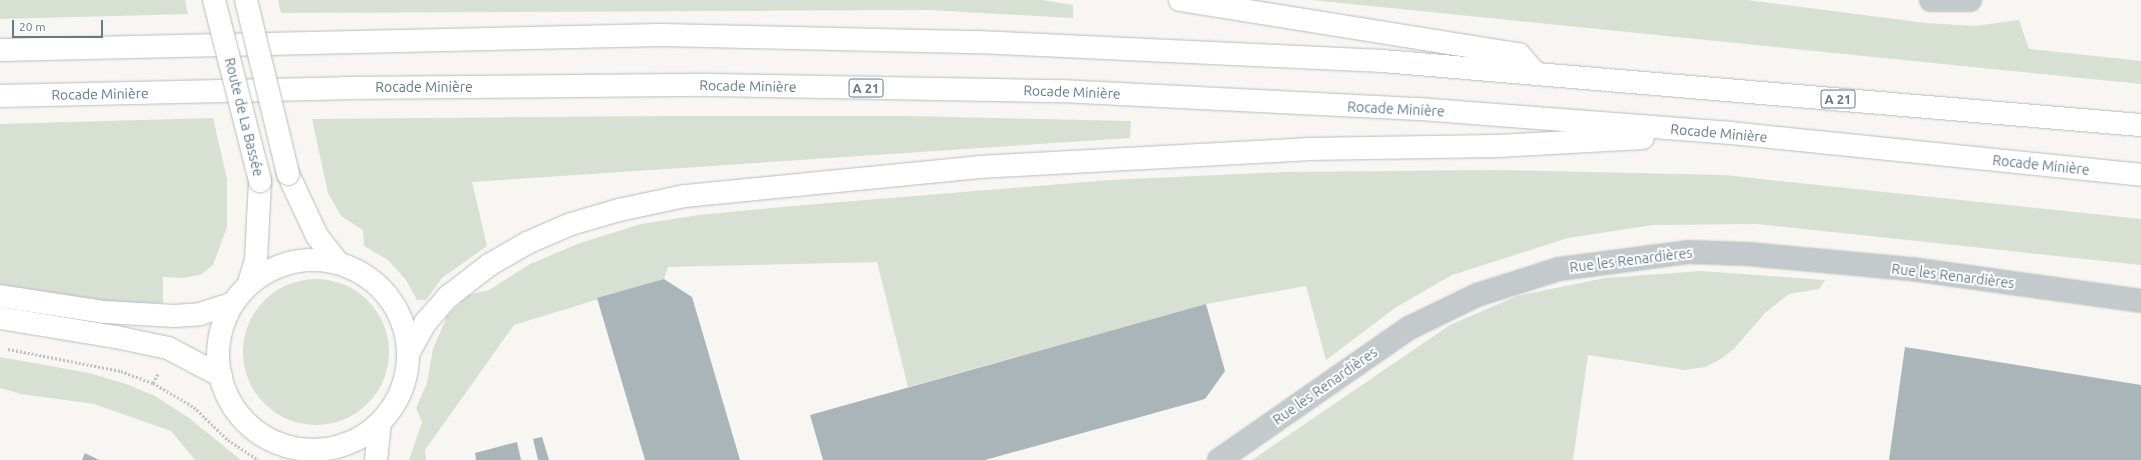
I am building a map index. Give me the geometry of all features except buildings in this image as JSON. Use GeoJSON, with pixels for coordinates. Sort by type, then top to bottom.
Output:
{"type":"FeatureCollection","features":[{"type":"Feature","properties":{"kind":"main road","name":"Route de La Bassée"},"geometry":{"type":"LineString","coordinates":[[214,0],[260,181],[256,260],[249,283]]}},
{"type":"Feature","properties":{"kind":"main road","name":"Route de La Bassée"},"geometry":{"type":"LineString","coordinates":[[246,0],[288,174],[317,236],[338,262]]}},
{"type":"Feature","properties":{"kind":"main road"},"geometry":{"type":"LineString","coordinates":[[1180,0],[1519,54],[1535,72]]}},
{"type":"Feature","properties":{"kind":"main road","name":"A 21"},"geometry":{"type":"LineString","coordinates":[[0,50],[661,35],[978,42],[1382,61],[1535,72],[2141,125]]}},
{"type":"Feature","properties":{"kind":"main road","name":"Rocade Minière"},"geometry":{"type":"LineString","coordinates":[[0,96],[345,88],[702,85],[1062,91],[1419,110],[1730,133],[2141,175]]}},
{"type":"Feature","properties":{"kind":"main road"},"geometry":{"type":"LineString","coordinates":[[408,354],[426,322],[449,296],[495,261],[527,243],[571,224],[619,210],[685,196],[979,166],[1307,149],[1498,146],[1730,133]]}},
{"type":"Feature","properties":{"kind":"main road"},"geometry":{"type":"LineString","coordinates":[[307,260],[338,262],[363,273],[384,292],[400,314],[408,354],[407,371],[398,399],[380,423],[357,440],[306,455],[274,442],[250,426],[231,404],[221,376],[218,350],[222,326],[233,303],[249,283],[276,267],[307,260]]}},
{"type":"Feature","properties":{"kind":"main road"},"geometry":{"type":"LineString","coordinates":[[0,296],[105,312],[174,316],[200,314],[233,303]]}},
{"type":"Feature","properties":{"kind":"main road"},"geometry":{"type":"LineString","coordinates":[[0,318],[116,336],[168,348],[221,376]]}},
{"type":"Feature","properties":{"kind":"main road"},"geometry":{"type":"LineString","coordinates":[[376,460],[380,423]]}},
{"type":"Feature","properties":{"kind":"street"},"geometry":{"type":"LineString","coordinates":[[1931,0],[1970,0]]}},
{"type":"Feature","properties":{"kind":"street","name":"Rue les Renardières"},"geometry":{"type":"LineString","coordinates":[[1219,460],[1409,328],[1477,295],[1558,269],[1688,252],[1748,254],[1910,269],[2141,301]]}},
{"type":"Feature","properties":{"kind":"path"},"geometry":{"type":"LineString","coordinates":[[0,347],[121,371],[154,383],[194,408],[228,440],[259,460]]}},
{"type":"Feature","properties":{"kind":"shaded area"},"geometry":{"type":"Polygon","coordinates":[[[0,0],[185,0],[188,14],[0,19],[0,0]]]}},
{"type":"Feature","properties":{"kind":"shaded area"},"geometry":{"type":"Polygon","coordinates":[[[278,0],[1042,0],[1073,5],[1073,18],[929,10],[281,13],[278,0]]]}},
{"type":"Feature","properties":{"kind":"shaded area"},"geometry":{"type":"Polygon","coordinates":[[[1312,0],[1747,0],[1926,23],[1975,26],[2019,20],[2029,49],[2141,61],[2141,84],[1312,0]]]}},
{"type":"Feature","properties":{"kind":"shaded area"},"geometry":{"type":"Polygon","coordinates":[[[905,116],[1131,121],[1130,138],[472,182],[487,246],[442,278],[426,300],[417,300],[406,280],[388,260],[364,246],[363,230],[341,216],[328,193],[312,119],[905,116]]]}},
{"type":"Feature","properties":{"kind":"shaded area"},"geometry":{"type":"Polygon","coordinates":[[[213,118],[227,179],[227,227],[213,265],[202,274],[184,278],[163,277],[163,303],[103,303],[0,288],[0,124],[213,118]]]}},
{"type":"Feature","properties":{"kind":"shaded area"},"geometry":{"type":"Polygon","coordinates":[[[1497,170],[1724,175],[2141,219],[2141,265],[1757,224],[1653,225],[1568,238],[1452,275],[1395,308],[1326,360],[1306,286],[1206,304],[908,387],[877,262],[668,267],[664,279],[514,325],[425,450],[426,460],[409,460],[422,422],[416,408],[427,383],[433,349],[447,316],[468,295],[489,290],[530,264],[580,243],[641,224],[699,215],[793,206],[1110,180],[1284,172],[1497,170]]]}},
{"type":"Feature","properties":{"kind":"shaded area"},"geometry":{"type":"Polygon","coordinates":[[[1701,271],[1825,280],[1819,289],[1789,294],[1765,313],[1734,349],[1719,360],[1705,367],[1685,370],[1588,355],[1573,460],[1252,460],[1450,325],[1517,296],[1605,278],[1701,271]]]}},
{"type":"Feature","properties":{"kind":"shaded area"},"geometry":{"type":"Polygon","coordinates":[[[316,279],[344,285],[362,296],[372,306],[383,324],[389,352],[383,380],[372,398],[362,408],[344,419],[316,425],[288,419],[270,408],[260,398],[249,380],[243,352],[249,324],[260,306],[270,296],[288,285],[316,279]]]}},
{"type":"Feature","properties":{"kind":"shaded area"},"geometry":{"type":"Polygon","coordinates":[[[0,357],[89,373],[126,384],[155,396],[189,418],[241,460],[195,460],[171,431],[94,404],[21,394],[0,388],[0,357]]]}}]}
